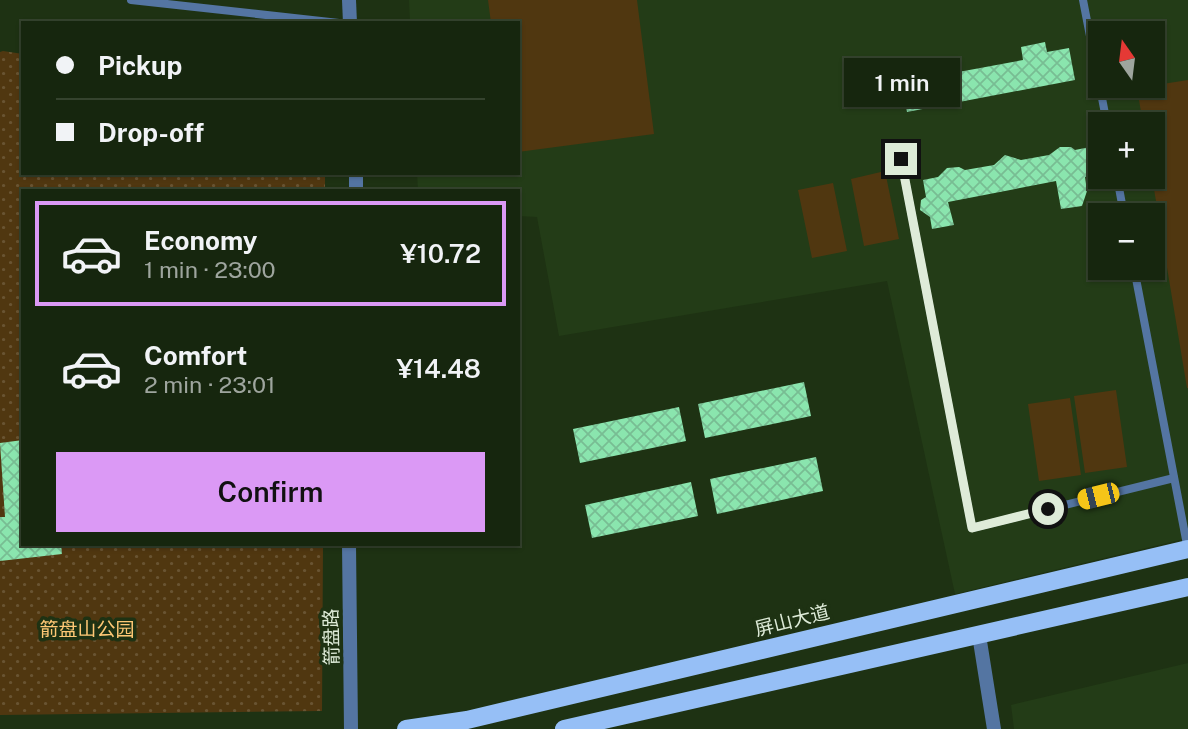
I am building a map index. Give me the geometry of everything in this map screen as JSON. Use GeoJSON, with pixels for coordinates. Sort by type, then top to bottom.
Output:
{"type":"FeatureCollection","features":[{"type":"Feature","properties":{"kind":"main road","name":"屏山大道"},"geometry":{"type":"LineString","coordinates":[[406,729],[467,720],[1188,550]]}},
{"type":"Feature","properties":{"kind":"main road"},"geometry":{"type":"LineString","coordinates":[[564,729],[1188,587]]}},
{"type":"Feature","properties":{"kind":"street"},"geometry":{"type":"LineString","coordinates":[[349,0],[350,21]]}},
{"type":"Feature","properties":{"kind":"street","name":"箭盘路"},"geometry":{"type":"LineString","coordinates":[[349,546],[351,729]]}},
{"type":"Feature","properties":{"kind":"street"},"geometry":{"type":"LineString","coordinates":[[979,635],[994,729]]}},
{"type":"Feature","properties":{"kind":"lane"},"geometry":{"type":"LineString","coordinates":[[131,0],[321,21]]}},
{"type":"Feature","properties":{"kind":"lane"},"geometry":{"type":"LineString","coordinates":[[1083,0],[1105,112]]}},
{"type":"Feature","properties":{"kind":"lane"},"geometry":{"type":"LineString","coordinates":[[901,159],[972,528],[1174,478]]}},
{"type":"Feature","properties":{"kind":"lane"},"geometry":{"type":"LineString","coordinates":[[1136,280],[1188,550]]}},
{"type":"Feature","properties":{"kind":"shaded area"},"geometry":{"type":"Polygon","coordinates":[[[409,0],[1188,0],[1188,538],[955,594],[887,281],[559,336],[537,217],[520,216],[520,189],[418,189],[417,175],[520,175],[520,21],[410,21],[409,0]]]}},
{"type":"Feature","properties":{"kind":"shaded area"},"geometry":{"type":"Polygon","coordinates":[[[1188,663],[1188,729],[1014,729],[1011,705],[1188,663]]]}},
{"type":"Feature","properties":{"kind":"green space"},"geometry":{"type":"Polygon","coordinates":[[[488,0],[637,0],[654,134],[520,152],[520,21],[491,21],[488,0]]]}},
{"type":"Feature","properties":{"kind":"green space","name":"箭盘山公园"},"geometry":{"type":"Polygon","coordinates":[[[0,52],[21,54],[21,175],[325,175],[325,189],[21,189],[21,546],[323,546],[322,711],[0,715],[0,52]]]}},
{"type":"Feature","properties":{"kind":"green space"},"geometry":{"type":"Polygon","coordinates":[[[1188,80],[1188,388],[1165,255],[1165,203],[1156,203],[1154,189],[1165,189],[1165,112],[1141,112],[1139,98],[1166,98],[1166,83],[1188,80]]]}},
{"type":"Feature","properties":{"kind":"green space"},"geometry":{"type":"Polygon","coordinates":[[[885,171],[899,239],[864,246],[851,179],[885,171]]]}},
{"type":"Feature","properties":{"kind":"green space"},"geometry":{"type":"Polygon","coordinates":[[[833,183],[847,251],[812,258],[798,190],[833,183]]]}},
{"type":"Feature","properties":{"kind":"green space"},"geometry":{"type":"Polygon","coordinates":[[[1116,390],[1127,467],[1085,473],[1074,396],[1116,390]]]}},
{"type":"Feature","properties":{"kind":"green space"},"geometry":{"type":"Polygon","coordinates":[[[1070,398],[1081,475],[1039,481],[1028,404],[1070,398]]]}},
{"type":"Feature","properties":{"kind":"building"},"geometry":{"type":"Polygon","coordinates":[[[1045,42],[1047,52],[1069,48],[1075,80],[907,112],[903,91],[895,92],[891,68],[923,62],[926,78],[1023,60],[1021,47],[1045,42]]]}},
{"type":"Feature","properties":{"kind":"building"},"geometry":{"type":"Polygon","coordinates":[[[1060,147],[1071,147],[1075,150],[1088,147],[1088,176],[1085,177],[1087,191],[1082,206],[1061,209],[1056,181],[948,202],[954,225],[932,229],[930,217],[920,210],[921,200],[926,197],[923,180],[938,177],[947,168],[959,167],[965,170],[994,165],[1005,155],[1021,160],[1049,155],[1060,147]]]}},
{"type":"Feature","properties":{"kind":"building"},"geometry":{"type":"Polygon","coordinates":[[[804,382],[811,416],[705,438],[698,404],[804,382]]]}},
{"type":"Feature","properties":{"kind":"building"},"geometry":{"type":"Polygon","coordinates":[[[679,407],[686,441],[580,463],[573,429],[679,407]]]}},
{"type":"Feature","properties":{"kind":"building"},"geometry":{"type":"Polygon","coordinates":[[[21,440],[21,546],[61,546],[62,554],[0,561],[0,517],[5,517],[0,443],[21,440]]]}},
{"type":"Feature","properties":{"kind":"building"},"geometry":{"type":"Polygon","coordinates":[[[816,457],[823,491],[717,514],[710,479],[816,457]]]}},
{"type":"Feature","properties":{"kind":"building"},"geometry":{"type":"Polygon","coordinates":[[[691,482],[698,516],[592,538],[585,505],[691,482]]]}},
{"type":"Feature","properties":{"kind":"route"},"geometry":{"type":"LineString","coordinates":[[901,159],[972,528],[1048,509]]}}]}
